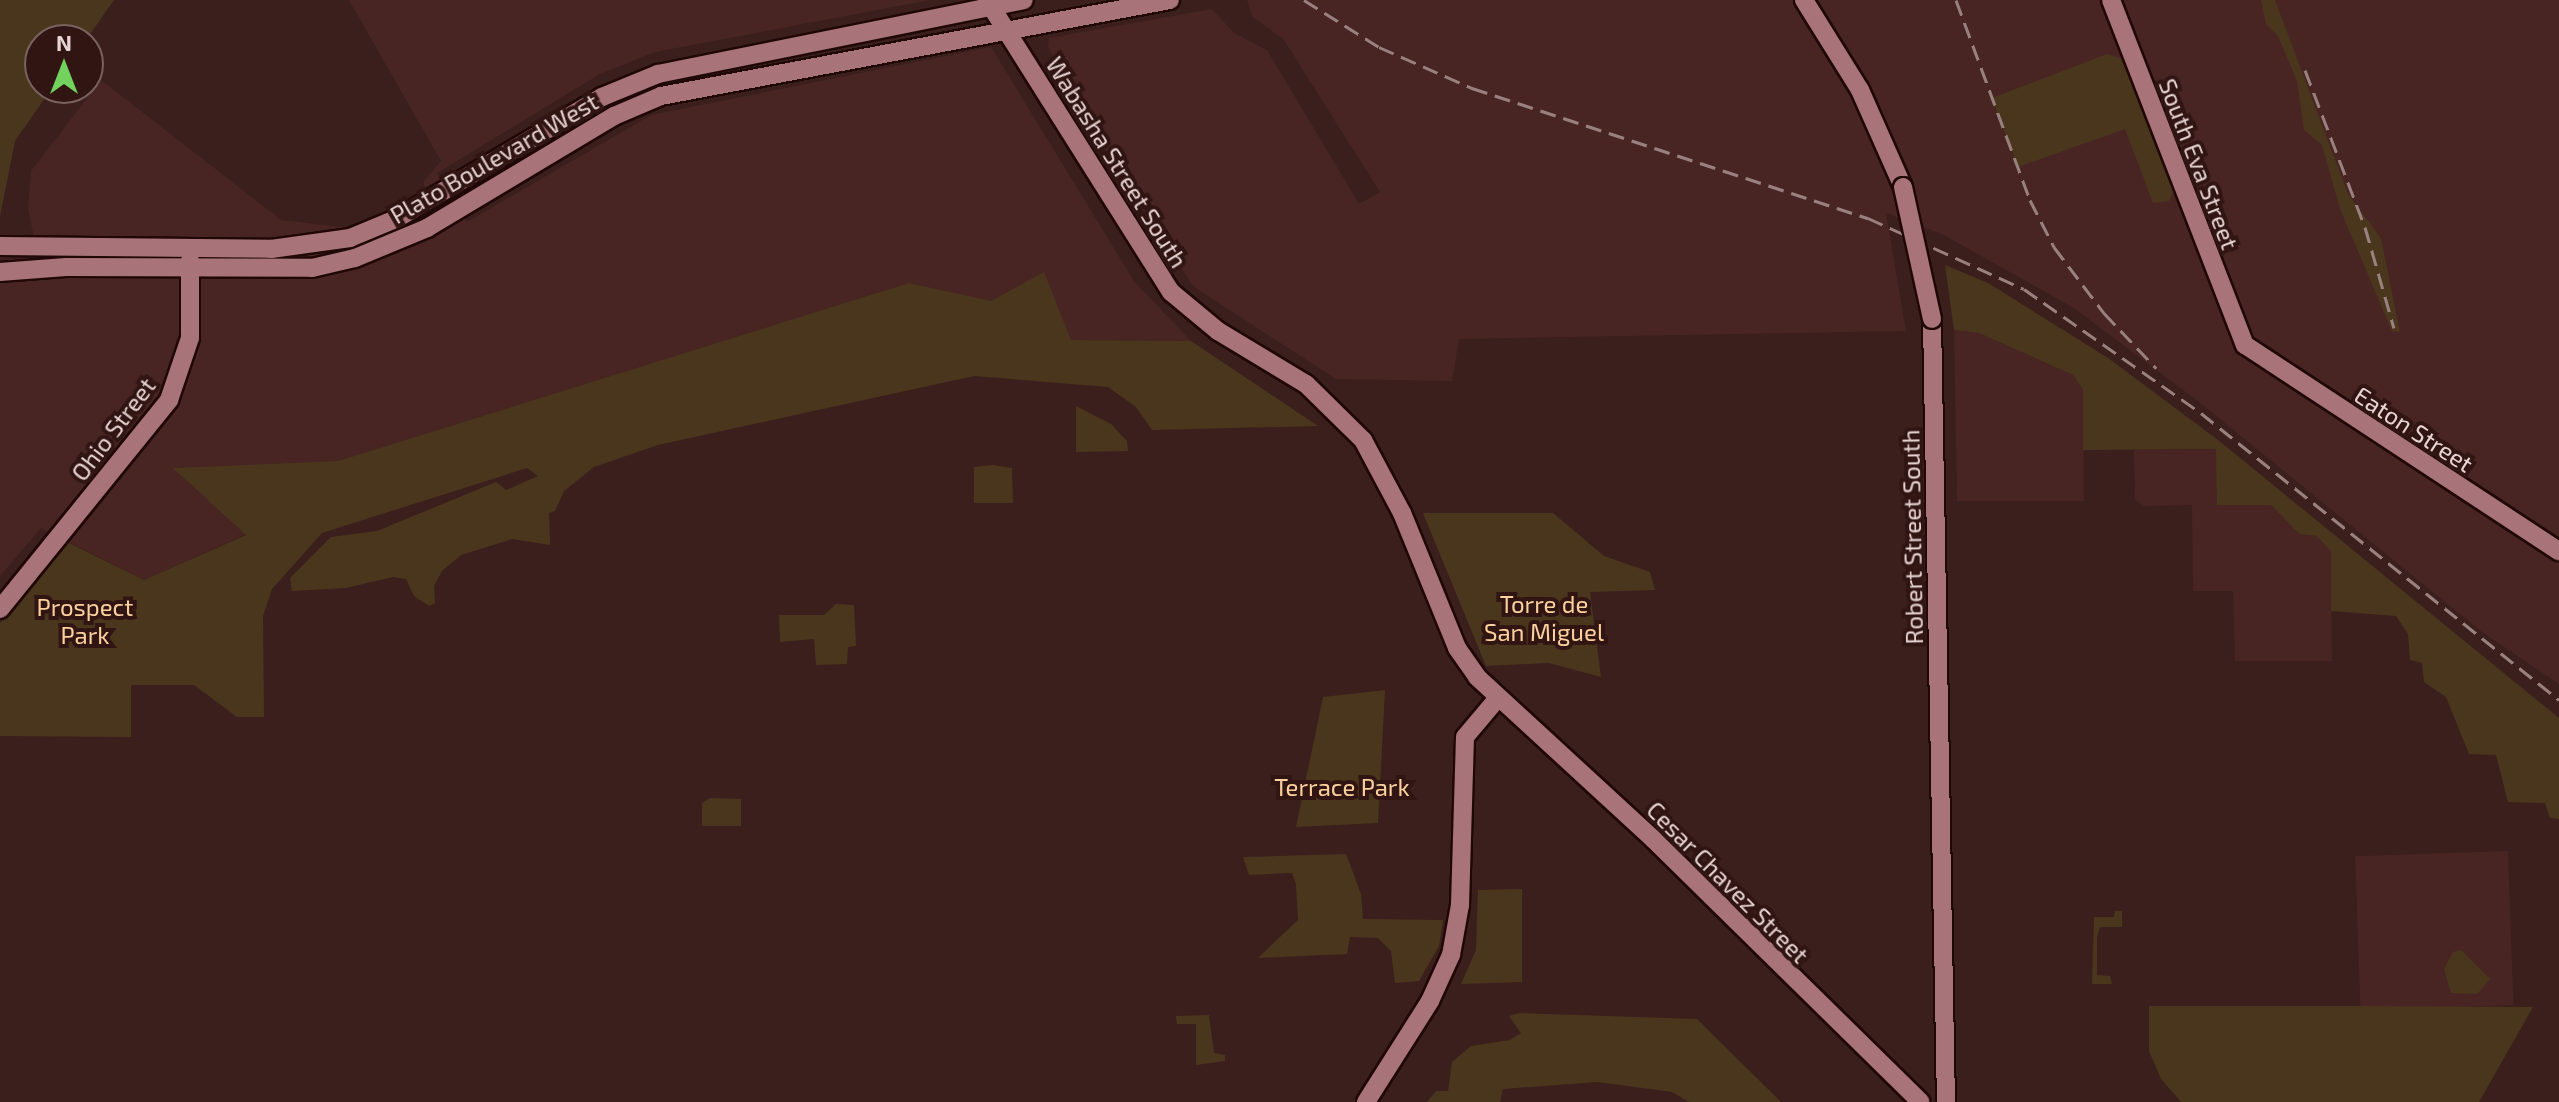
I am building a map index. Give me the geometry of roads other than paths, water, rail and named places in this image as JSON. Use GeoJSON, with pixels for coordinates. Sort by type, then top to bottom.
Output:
{"type":"FeatureCollection","features":[{"type":"Feature","properties":{"kind":"street","name":"Plato Boulevard West"},"geometry":{"type":"LineString","coordinates":[[0,246],[190,250],[288,248],[350,238],[398,218],[602,97],[658,74],[989,3],[1024,0]]}},
{"type":"Feature","properties":{"kind":"street","name":"Plato Boulevard West"},"geometry":{"type":"LineString","coordinates":[[0,272],[66,267],[191,270],[312,268],[379,250],[427,228],[614,116],[661,96],[1170,0]]}},
{"type":"Feature","properties":{"kind":"street","name":"Robert Street South"},"geometry":{"type":"LineString","coordinates":[[1804,0],[1860,90],[1903,187],[1932,319],[1946,1102]]}},
{"type":"Feature","properties":{"kind":"street","name":"South Eva Street"},"geometry":{"type":"LineString","coordinates":[[2111,0],[2245,345]]}},
{"type":"Feature","properties":{"kind":"street","name":"Wabasha Street South"},"geometry":{"type":"LineString","coordinates":[[989,3],[1136,244],[1171,292],[1218,331],[1306,384],[1363,440],[1402,513],[1461,658],[1497,699]]}},
{"type":"Feature","properties":{"kind":"street","name":"Ohio Street"},"geometry":{"type":"LineString","coordinates":[[0,609],[169,400],[190,338],[190,250]]}},
{"type":"Feature","properties":{"kind":"street","name":"Eaton Street"},"geometry":{"type":"LineString","coordinates":[[2245,345],[2559,551]]}},
{"type":"Feature","properties":{"kind":"street"},"geometry":{"type":"LineString","coordinates":[[1366,1102],[1430,1001],[1451,955],[1459,917],[1465,737],[1497,699]]}},
{"type":"Feature","properties":{"kind":"street","name":"Cesar Chavez Street"},"geometry":{"type":"LineString","coordinates":[[1497,699],[1653,839],[1921,1102]]}},
{"type":"Feature","properties":{"kind":"railway"},"geometry":{"type":"LineString","coordinates":[[1304,0],[1379,47],[1472,88],[1868,218],[2024,289],[2201,413],[2559,700]]}},
{"type":"Feature","properties":{"kind":"railway"},"geometry":{"type":"LineString","coordinates":[[1956,0],[2030,200],[2054,247],[2104,313],[2156,368]]}},
{"type":"Feature","properties":{"kind":"railway"},"geometry":{"type":"LineString","coordinates":[[2305,70],[2365,227],[2394,328]]}},
{"type":"Feature","properties":{"kind":"park label","name":"Torre de San Miguel"},"geometry":{"type":"Point","coordinates":[1544,618]}},
{"type":"Feature","properties":{"kind":"park label","name":"Prospect Park"},"geometry":{"type":"Point","coordinates":[85,621]}},
{"type":"Feature","properties":{"kind":"park label","name":"Terrace Park"},"geometry":{"type":"Point","coordinates":[1342,787]}}]}
